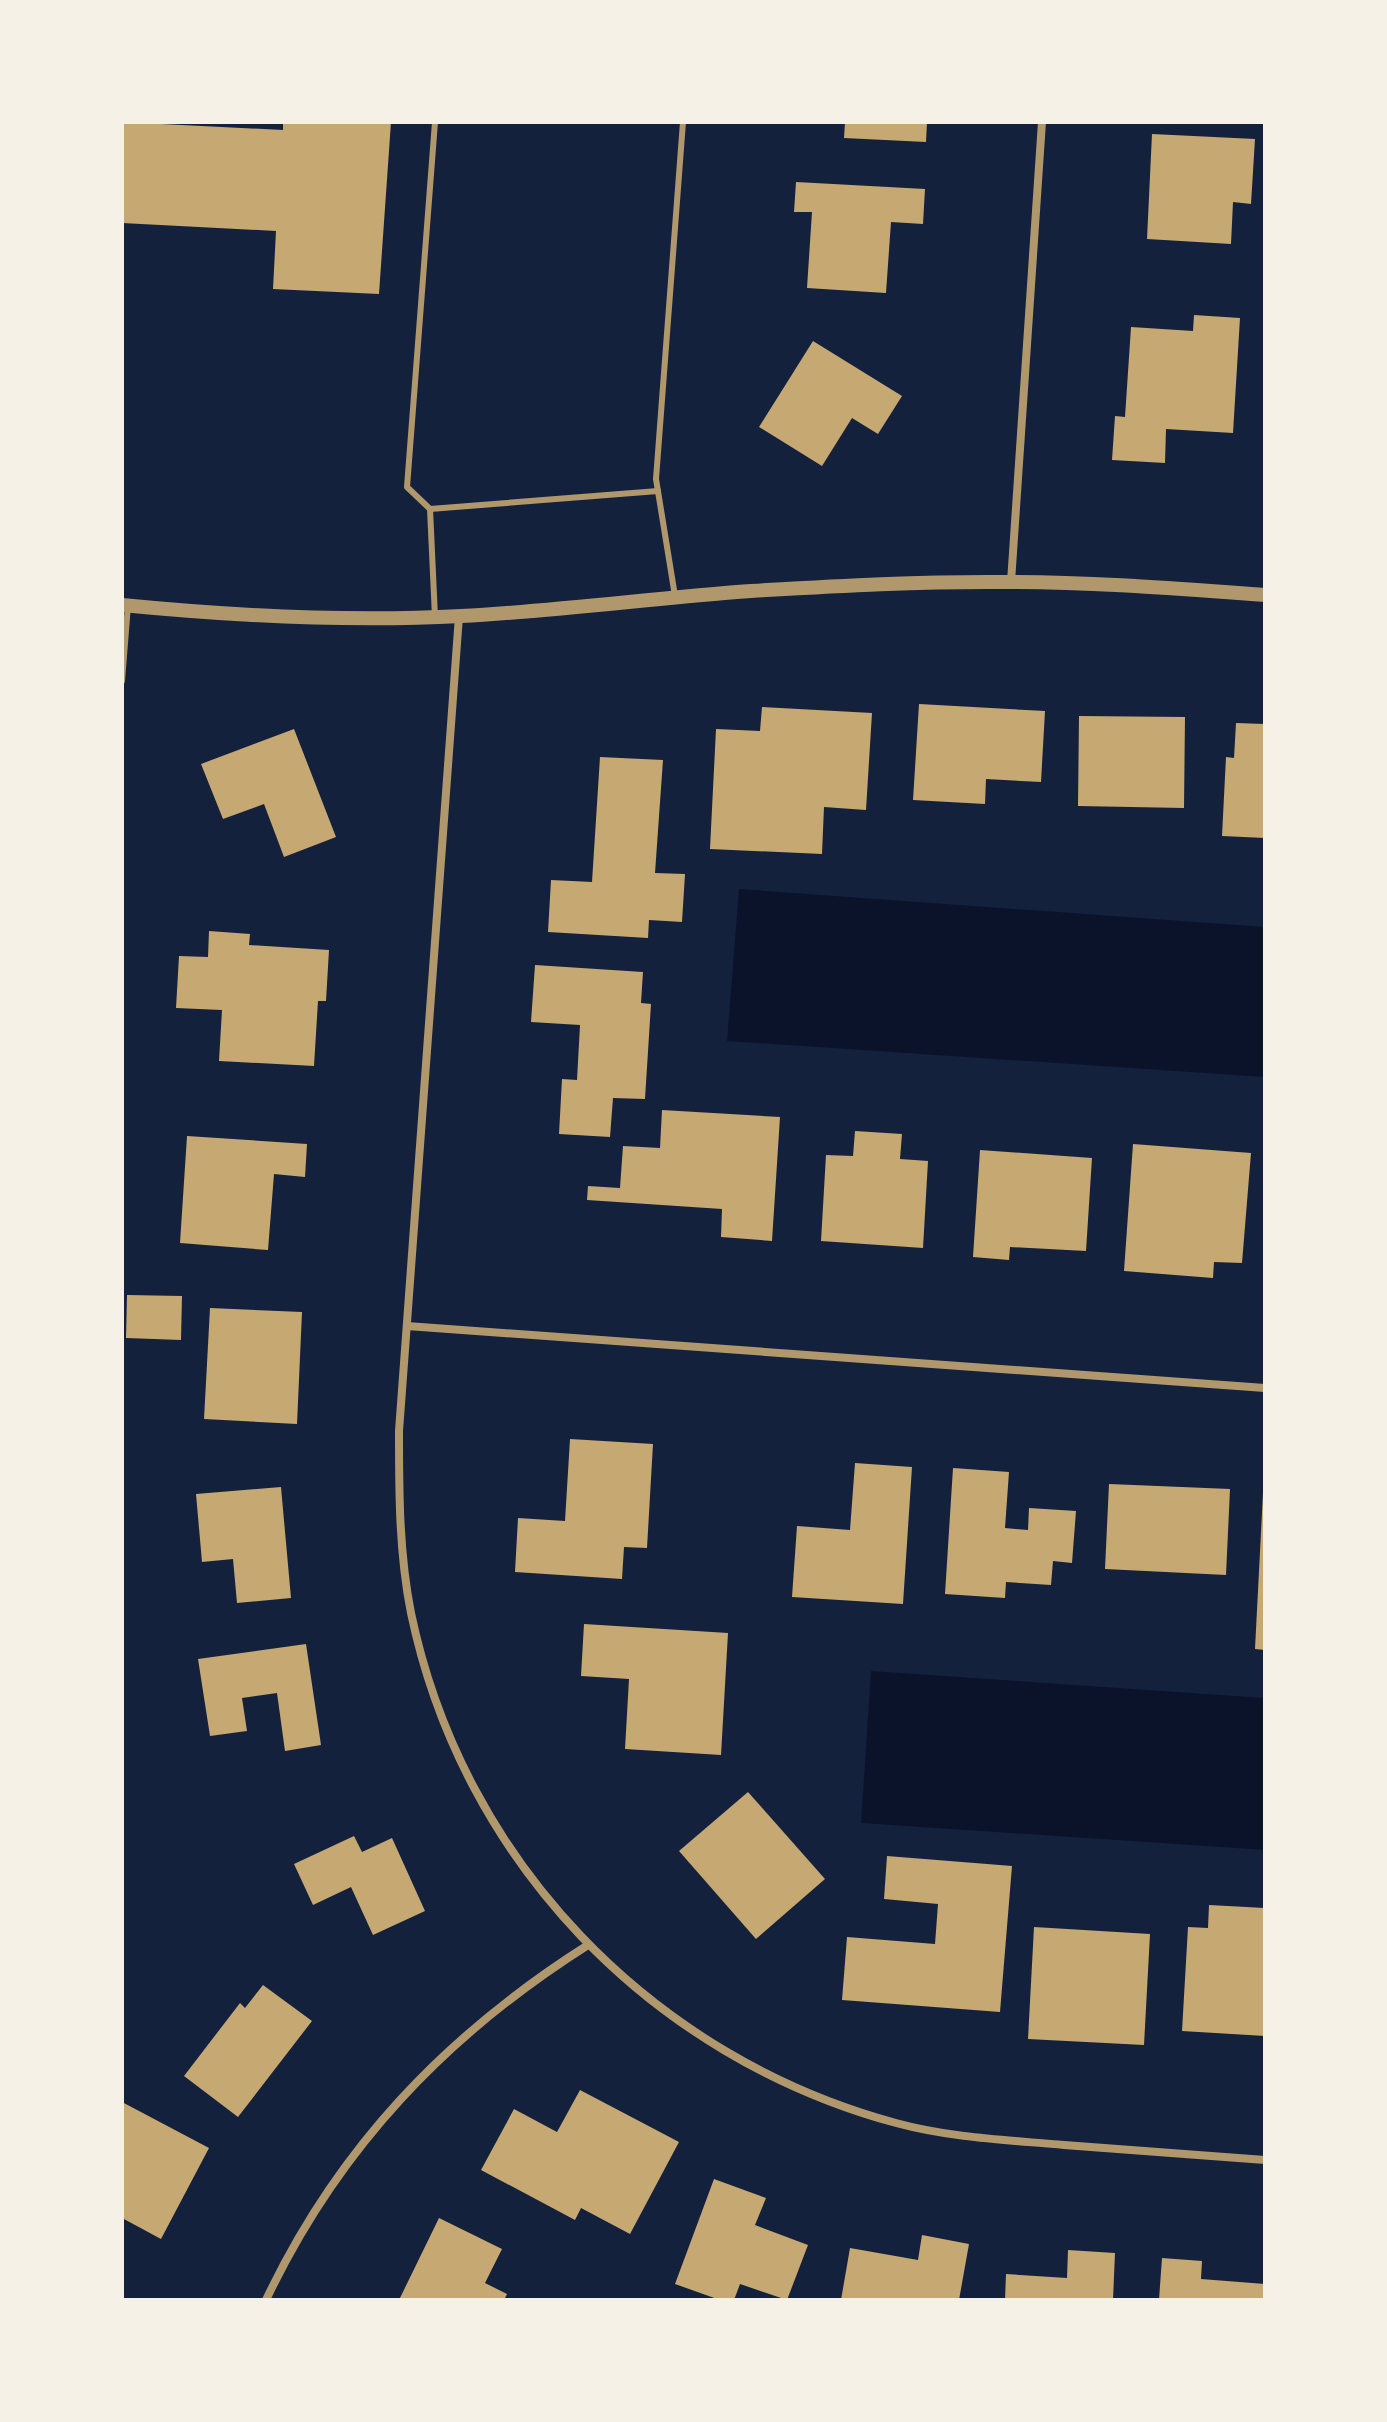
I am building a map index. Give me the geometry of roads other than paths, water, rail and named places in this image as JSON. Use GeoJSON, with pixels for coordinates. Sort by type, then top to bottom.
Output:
{"type":"FeatureCollection","features":[{"type":"Feature","properties":{"kind":"street"},"geometry":{"type":"LineString","coordinates":[[1011,582],[1042,122]]}},
{"type":"Feature","properties":{"kind":"street"},"geometry":{"type":"LineString","coordinates":[[125,605],[185,612],[339,618],[435,617],[827,587],[1011,582],[1106,584],[1265,595]]}},
{"type":"Feature","properties":{"kind":"street"},"geometry":{"type":"LineString","coordinates":[[459,616],[399,1431],[399,1523],[411,1613],[435,1700],[486,1811],[536,1886],[588,1945],[632,1986],[679,2023],[757,2071],[841,2106],[899,2124],[968,2137],[1265,2160]]}},
{"type":"Feature","properties":{"kind":"street"},"geometry":{"type":"LineString","coordinates":[[407,1326],[1265,1388]]}},
{"type":"Feature","properties":{"kind":"street"},"geometry":{"type":"LineString","coordinates":[[266,2300],[283,2264],[335,2179],[396,2101],[467,2032],[547,1971],[588,1945]]}},
{"type":"Feature","properties":{"kind":"lane"},"geometry":{"type":"LineString","coordinates":[[435,122],[407,487],[430,509],[435,617]]}},
{"type":"Feature","properties":{"kind":"lane"},"geometry":{"type":"LineString","coordinates":[[676,599],[656,479],[683,122]]}},
{"type":"Feature","properties":{"kind":"lane"},"geometry":{"type":"LineString","coordinates":[[430,509],[658,491]]}},
{"type":"Feature","properties":{"kind":"lane"},"geometry":{"type":"LineString","coordinates":[[122,681],[125,605]]}},
{"type":"Feature","properties":{"kind":"water"},"geometry":{"type":"Polygon","coordinates":[[[739,889],[1265,927],[1265,1077],[727,1041],[739,889]]]}},
{"type":"Feature","properties":{"kind":"water"},"geometry":{"type":"Polygon","coordinates":[[[871,1671],[1265,1698],[1265,1850],[861,1823],[871,1671]]]}}]}
